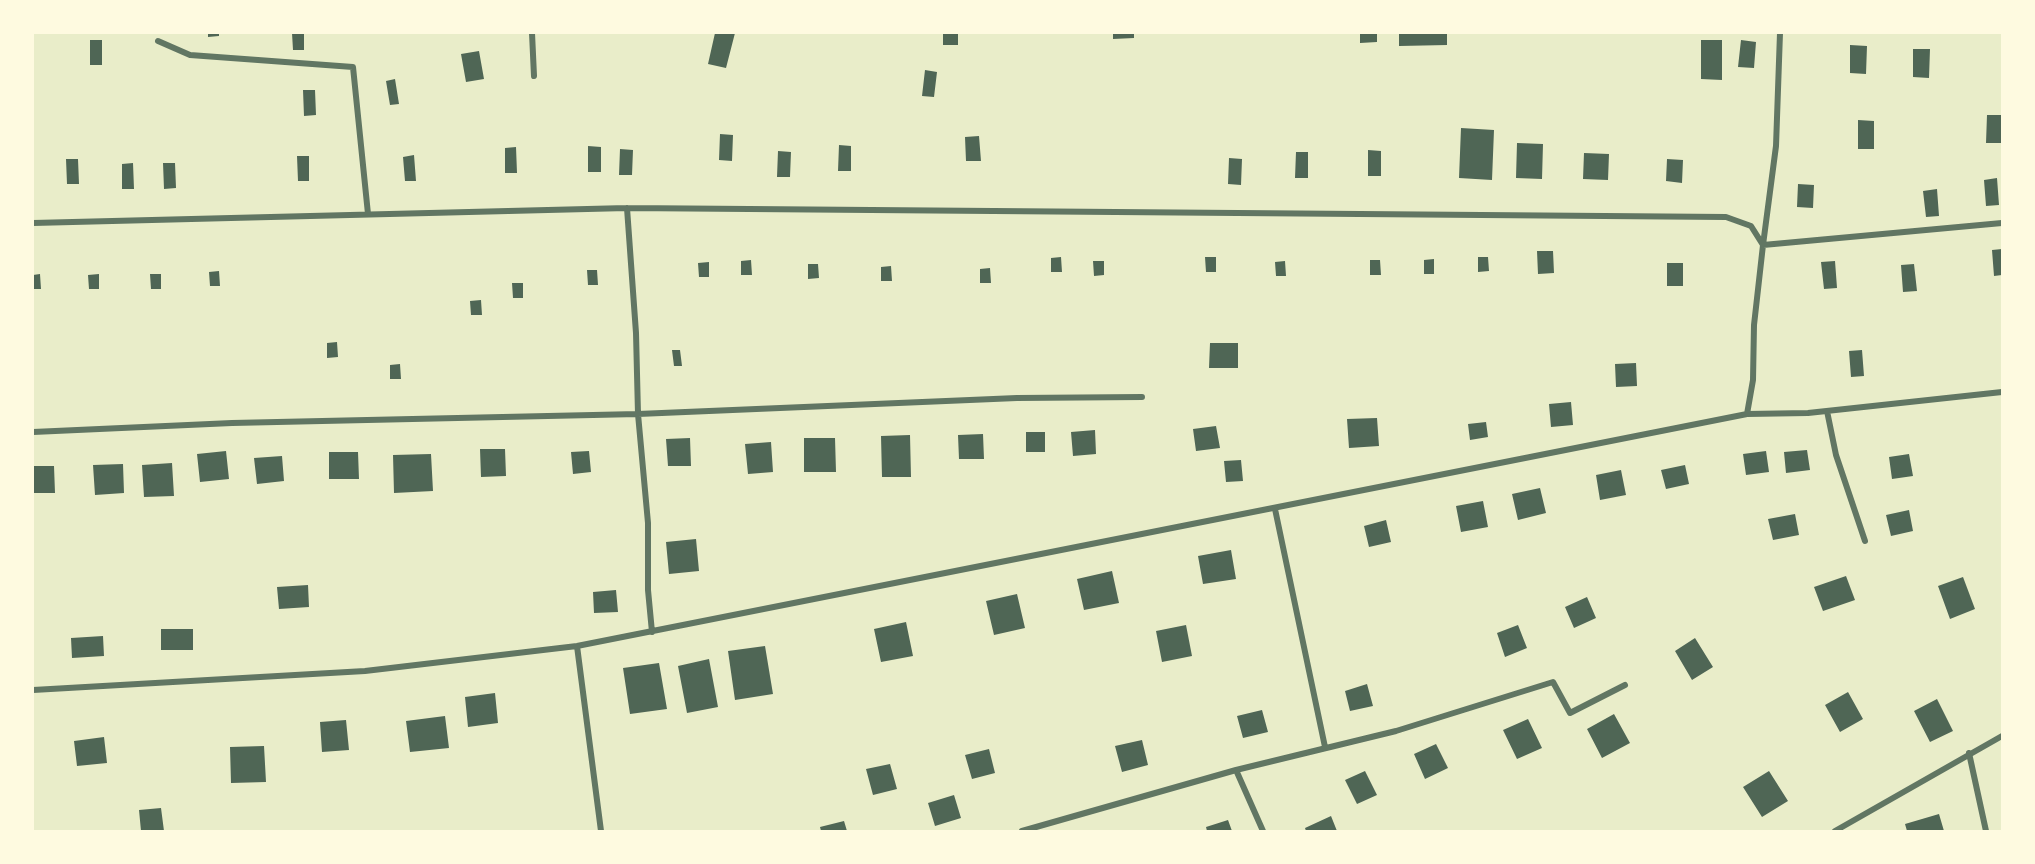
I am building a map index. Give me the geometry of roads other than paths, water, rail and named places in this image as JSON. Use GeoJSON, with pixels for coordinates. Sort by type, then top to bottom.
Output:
{"type":"FeatureCollection","features":[{"type":"Feature","properties":{"kind":"street"},"geometry":{"type":"LineString","coordinates":[[532,33],[534,76]]}},
{"type":"Feature","properties":{"kind":"street"},"geometry":{"type":"LineString","coordinates":[[1747,414],[1753,380],[1754,325],[1776,146],[1780,33]]}},
{"type":"Feature","properties":{"kind":"street"},"geometry":{"type":"LineString","coordinates":[[158,41],[190,55],[353,68],[368,214]]}},
{"type":"Feature","properties":{"kind":"street"},"geometry":{"type":"LineString","coordinates":[[33,223],[627,207],[1726,217],[1751,226],[1763,245]]}},
{"type":"Feature","properties":{"kind":"street"},"geometry":{"type":"LineString","coordinates":[[627,207],[636,333],[638,414],[648,523],[648,590],[652,632]]}},
{"type":"Feature","properties":{"kind":"street"},"geometry":{"type":"LineString","coordinates":[[1763,245],[2002,223]]}},
{"type":"Feature","properties":{"kind":"street"},"geometry":{"type":"LineString","coordinates":[[33,690],[365,671],[577,646],[1747,414],[1827,411],[2002,392]]}},
{"type":"Feature","properties":{"kind":"street"},"geometry":{"type":"LineString","coordinates":[[33,432],[232,423],[638,414],[1017,398],[1142,397]]}},
{"type":"Feature","properties":{"kind":"street"},"geometry":{"type":"LineString","coordinates":[[1827,411],[1836,455],[1865,541]]}},
{"type":"Feature","properties":{"kind":"street"},"geometry":{"type":"LineString","coordinates":[[1275,509],[1325,747]]}},
{"type":"Feature","properties":{"kind":"street"},"geometry":{"type":"LineString","coordinates":[[577,646],[601,831]]}},
{"type":"Feature","properties":{"kind":"street"},"geometry":{"type":"LineString","coordinates":[[1022,831],[1236,770],[1325,747],[1396,732],[1553,682],[1570,713],[1625,685]]}},
{"type":"Feature","properties":{"kind":"street"},"geometry":{"type":"LineString","coordinates":[[1836,831],[2002,735]]}},
{"type":"Feature","properties":{"kind":"street"},"geometry":{"type":"LineString","coordinates":[[1969,753],[1986,831]]}},
{"type":"Feature","properties":{"kind":"street"},"geometry":{"type":"LineString","coordinates":[[1236,770],[1263,831]]}}]}
